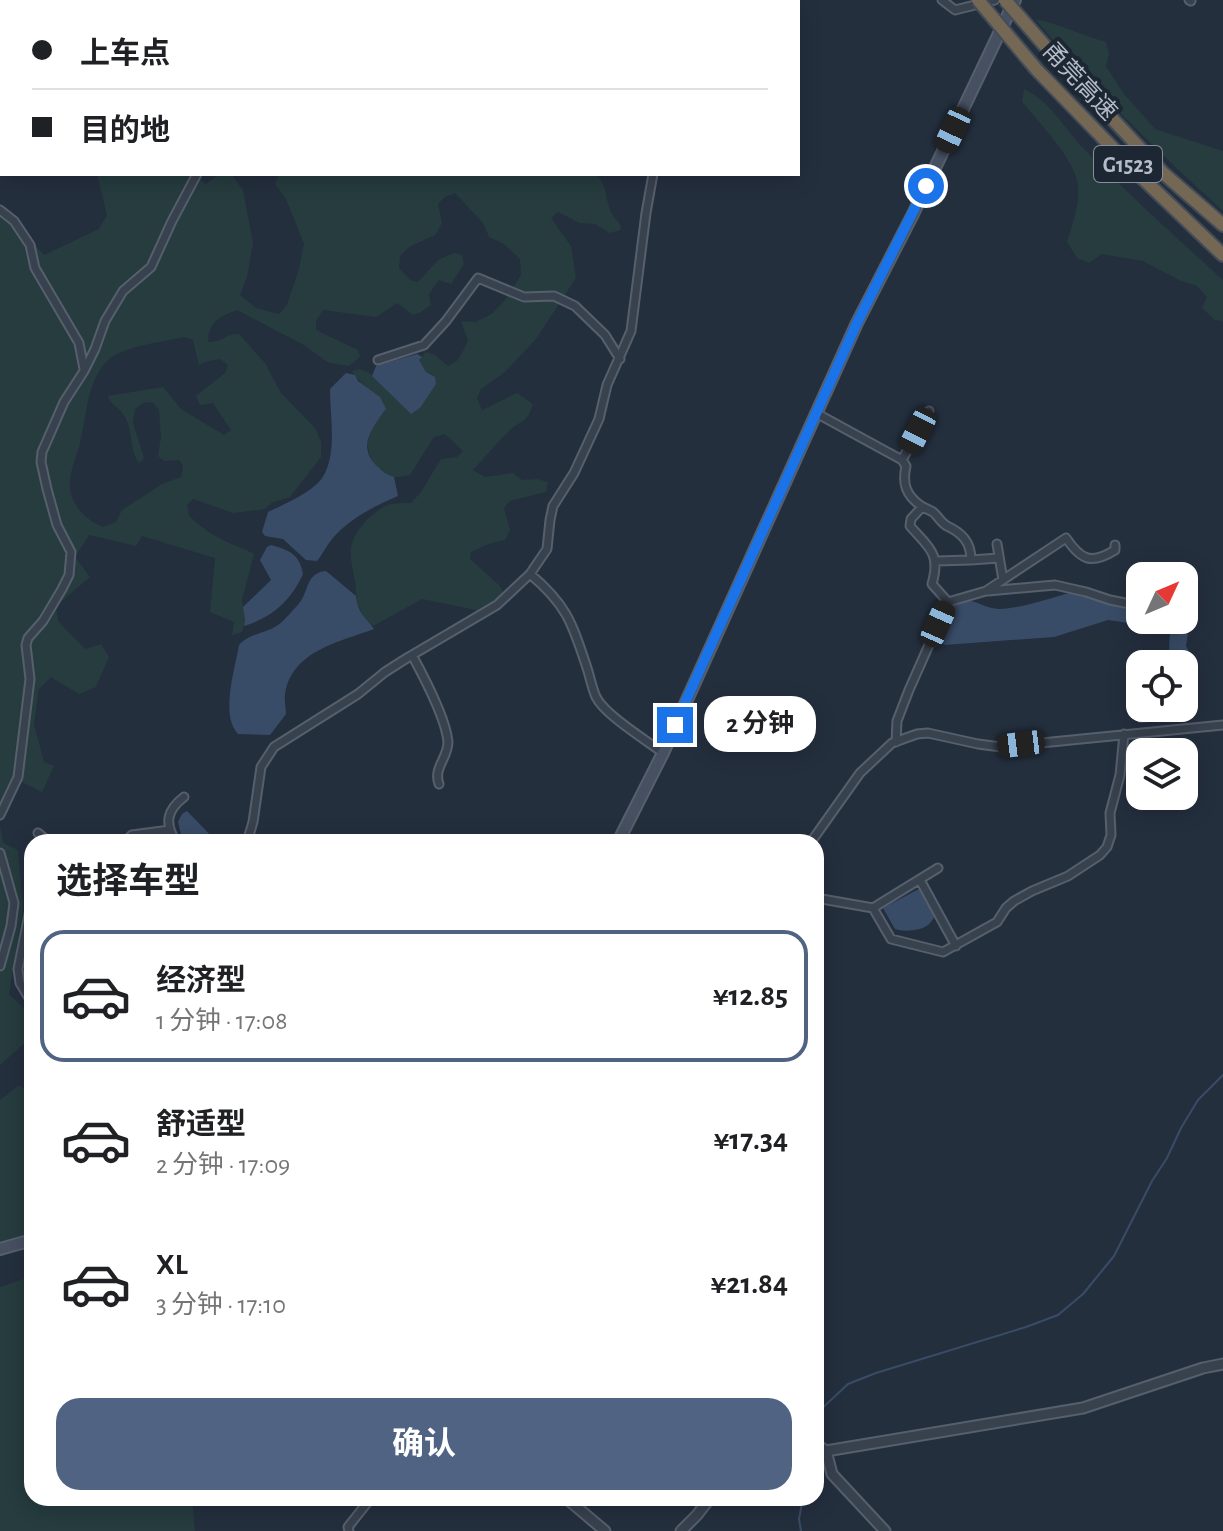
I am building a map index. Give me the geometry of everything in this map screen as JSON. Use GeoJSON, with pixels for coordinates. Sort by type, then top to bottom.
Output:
{"type":"FeatureCollection","features":[{"type":"Feature","properties":{"kind":"highway","name":"甬莞高速"},"geometry":{"type":"LineString","coordinates":[[978,0],[1037,70],[1136,172],[1223,255]]}},
{"type":"Feature","properties":{"kind":"highway","name":"甬莞高速"},"geometry":{"type":"LineString","coordinates":[[1005,0],[1163,173],[1223,225]]}},
{"type":"Feature","properties":{"kind":"main road"},"geometry":{"type":"LineString","coordinates":[[622,834],[663,753],[857,323],[913,214],[1015,0]]}},
{"type":"Feature","properties":{"kind":"main road"},"geometry":{"type":"LineString","coordinates":[[0,1249],[24,1242]]}},
{"type":"Feature","properties":{"kind":"street"},"geometry":{"type":"LineString","coordinates":[[942,0],[955,10],[995,0]]}},
{"type":"Feature","properties":{"kind":"street"},"geometry":{"type":"LineString","coordinates":[[0,815],[18,777],[30,679],[28,638],[43,621],[69,575],[71,552],[57,525],[44,475],[42,452],[64,402],[84,371],[105,321],[123,291],[151,267],[196,176]]}},
{"type":"Feature","properties":{"kind":"street"},"geometry":{"type":"LineString","coordinates":[[249,834],[261,767],[274,747],[347,702],[385,672],[497,605],[530,574],[547,549],[553,506],[574,473],[599,419],[607,385],[631,331],[653,176]]}},
{"type":"Feature","properties":{"kind":"street"},"geometry":{"type":"LineString","coordinates":[[0,210],[14,221],[30,245],[35,268],[79,343],[84,371]]}},
{"type":"Feature","properties":{"kind":"street"},"geometry":{"type":"LineString","coordinates":[[378,360],[424,345],[478,278],[524,297],[554,296],[575,306],[605,335],[620,359]]}},
{"type":"Feature","properties":{"kind":"street"},"geometry":{"type":"LineString","coordinates":[[902,460],[929,411]]}},
{"type":"Feature","properties":{"kind":"street"},"geometry":{"type":"LineString","coordinates":[[816,413],[902,460],[906,466],[905,487],[922,507],[935,513],[944,525],[956,529],[971,548],[971,560]]}},
{"type":"Feature","properties":{"kind":"street"},"geometry":{"type":"LineString","coordinates":[[922,507],[911,519],[910,526],[933,554],[937,568],[932,584],[948,602]]}},
{"type":"Feature","properties":{"kind":"street"},"geometry":{"type":"LineString","coordinates":[[986,591],[1066,538],[1077,554],[1090,559],[1107,555],[1115,550],[1115,545]]}},
{"type":"Feature","properties":{"kind":"street"},"geometry":{"type":"LineString","coordinates":[[997,544],[1003,580]]}},
{"type":"Feature","properties":{"kind":"street"},"geometry":{"type":"LineString","coordinates":[[936,561],[998,558]]}},
{"type":"Feature","properties":{"kind":"street"},"geometry":{"type":"LineString","coordinates":[[530,574],[564,608],[575,631],[597,699],[663,753]]}},
{"type":"Feature","properties":{"kind":"street"},"geometry":{"type":"LineString","coordinates":[[948,602],[986,591],[1055,585],[1126,603]]}},
{"type":"Feature","properties":{"kind":"street"},"geometry":{"type":"LineString","coordinates":[[896,742],[897,721],[948,602]]}},
{"type":"Feature","properties":{"kind":"street"},"geometry":{"type":"LineString","coordinates":[[412,655],[427,683],[446,734],[448,746],[439,766],[439,784]]}},
{"type":"Feature","properties":{"kind":"street"},"geometry":{"type":"LineString","coordinates":[[817,834],[860,773],[896,742],[917,734],[928,733],[1001,747],[1223,725]]}},
{"type":"Feature","properties":{"kind":"street"},"geometry":{"type":"LineString","coordinates":[[873,908],[891,939],[943,952],[997,922],[1014,901],[1068,876],[1100,855],[1111,835],[1110,813],[1120,775],[1124,734]]}},
{"type":"Feature","properties":{"kind":"street"},"geometry":{"type":"LineString","coordinates":[[172,834],[169,820],[172,807],[184,797]]}},
{"type":"Feature","properties":{"kind":"street"},"geometry":{"type":"LineString","coordinates":[[140,834],[170,830]]}},
{"type":"Feature","properties":{"kind":"street"},"geometry":{"type":"LineString","coordinates":[[0,853],[14,903],[0,966]]}},
{"type":"Feature","properties":{"kind":"street"},"geometry":{"type":"LineString","coordinates":[[824,899],[873,908],[938,868]]}},
{"type":"Feature","properties":{"kind":"street"},"geometry":{"type":"LineString","coordinates":[[920,880],[956,946]]}},
{"type":"Feature","properties":{"kind":"street"},"geometry":{"type":"LineString","coordinates":[[24,939],[18,969],[24,989]]}},
{"type":"Feature","properties":{"kind":"street"},"geometry":{"type":"LineString","coordinates":[[885,1531],[831,1472],[826,1451],[1083,1408],[1223,1364]]}},
{"type":"Feature","properties":{"kind":"street"},"geometry":{"type":"LineString","coordinates":[[349,1531],[348,1527],[363,1506]]}},
{"type":"Feature","properties":{"kind":"street"},"geometry":{"type":"LineString","coordinates":[[575,1506],[605,1531]]}},
{"type":"Feature","properties":{"kind":"street"},"geometry":{"type":"LineString","coordinates":[[681,1531],[704,1506]]}},
{"type":"Feature","properties":{"kind":"green space"},"geometry":{"type":"Polygon","coordinates":[[[1035,19],[1106,42],[1109,54],[1106,66],[1124,94],[1155,129],[1223,151],[1223,211],[1079,70],[1035,19]]]}},
{"type":"Feature","properties":{"kind":"green space"},"geometry":{"type":"Polygon","coordinates":[[[1024,89],[1049,108],[1101,166],[1223,280],[1223,321],[1215,320],[1202,308],[1207,297],[1197,286],[1143,261],[1102,254],[1089,263],[1077,258],[1067,242],[1078,200],[1076,176],[1056,142],[1022,102],[1024,89]]]}},
{"type":"Feature","properties":{"kind":"green space"},"geometry":{"type":"Polygon","coordinates":[[[97,176],[197,176],[206,184],[216,176],[233,176],[243,190],[253,243],[247,277],[240,295],[256,308],[279,314],[287,305],[304,244],[286,199],[275,184],[278,176],[598,176],[610,210],[621,226],[620,230],[610,233],[595,224],[580,223],[558,212],[551,218],[571,246],[576,278],[536,339],[505,372],[481,389],[477,398],[482,410],[517,393],[533,404],[525,419],[512,428],[473,470],[485,477],[513,473],[522,480],[548,482],[546,492],[510,501],[504,508],[510,530],[505,540],[471,552],[470,559],[500,586],[508,602],[491,613],[422,599],[373,626],[360,611],[351,553],[355,535],[385,506],[411,503],[441,459],[457,457],[463,451],[445,434],[434,437],[410,475],[385,475],[372,460],[368,442],[372,429],[386,409],[352,371],[360,369],[368,372],[411,413],[420,408],[435,377],[426,372],[419,360],[426,352],[448,366],[458,360],[468,341],[461,321],[475,322],[492,314],[521,275],[520,259],[504,244],[489,237],[483,223],[455,193],[438,204],[442,223],[435,235],[409,247],[400,256],[399,268],[410,280],[418,282],[438,260],[454,253],[462,255],[464,264],[451,284],[439,280],[429,294],[431,305],[413,315],[397,303],[376,317],[323,310],[316,321],[316,330],[358,350],[360,357],[349,366],[329,363],[302,344],[237,310],[216,321],[210,329],[208,342],[239,334],[265,363],[281,393],[315,428],[321,442],[321,457],[290,497],[271,503],[265,509],[233,513],[193,499],[187,505],[189,516],[205,529],[254,554],[242,600],[245,620],[242,632],[232,635],[234,622],[210,612],[215,558],[142,536],[136,546],[89,535],[75,557],[90,577],[56,606],[58,621],[85,649],[101,644],[109,657],[96,687],[79,694],[51,677],[39,689],[34,724],[44,762],[54,766],[42,792],[22,782],[0,820],[0,209],[20,223],[44,255],[99,229],[107,215],[97,176]],[[184,337],[122,352],[107,361],[100,370],[88,400],[70,484],[77,507],[98,525],[103,527],[116,522],[122,510],[162,484],[181,477],[183,466],[179,460],[164,461],[158,456],[161,437],[159,410],[153,403],[145,402],[135,409],[133,423],[144,458],[139,463],[125,417],[107,396],[163,387],[181,409],[224,435],[231,430],[213,403],[200,405],[196,396],[225,373],[228,365],[220,359],[199,365],[193,340],[184,337]]]}},
{"type":"Feature","properties":{"kind":"green space"},"geometry":{"type":"Polygon","coordinates":[[[0,826],[3,843],[18,850],[23,909],[9,994],[24,1008],[24,1044],[0,1065],[0,826]]]}},
{"type":"Feature","properties":{"kind":"green space"},"geometry":{"type":"Polygon","coordinates":[[[19,1085],[24,1089],[24,1235],[0,1242],[0,1100],[19,1085]]]}},
{"type":"Feature","properties":{"kind":"green space"},"geometry":{"type":"Polygon","coordinates":[[[24,1279],[24,1506],[193,1506],[195,1531],[0,1531],[0,1287],[24,1279]]]}},
{"type":"Feature","properties":{"kind":"water"},"geometry":{"type":"Polygon","coordinates":[[[417,354],[422,357],[419,360],[426,372],[435,377],[436,384],[420,408],[411,414],[372,376],[376,366],[417,354]]]}},
{"type":"Feature","properties":{"kind":"water"},"geometry":{"type":"Polygon","coordinates":[[[346,373],[355,375],[358,381],[380,397],[386,409],[367,445],[371,460],[394,477],[398,496],[346,525],[317,561],[306,560],[283,539],[265,536],[262,532],[268,512],[307,492],[325,474],[332,439],[330,389],[346,373]]]}},
{"type":"Feature","properties":{"kind":"water"},"geometry":{"type":"Polygon","coordinates":[[[271,545],[293,554],[303,574],[293,592],[279,607],[244,626],[243,607],[271,580],[260,560],[271,545]]]}},
{"type":"Feature","properties":{"kind":"water"},"geometry":{"type":"Polygon","coordinates":[[[326,571],[356,596],[360,611],[374,629],[319,650],[297,668],[289,680],[285,695],[286,714],[270,735],[238,734],[233,726],[229,704],[239,645],[280,624],[300,602],[314,576],[326,571]]]}},
{"type":"Feature","properties":{"kind":"water"},"geometry":{"type":"Polygon","coordinates":[[[1074,592],[1126,606],[1126,623],[1108,620],[1054,637],[944,645],[937,635],[946,612],[961,600],[999,609],[1074,592]]]}},
{"type":"Feature","properties":{"kind":"water"},"geometry":{"type":"Polygon","coordinates":[[[1188,634],[1188,650],[1169,650],[1170,636],[1188,634]]]}},
{"type":"Feature","properties":{"kind":"water"},"geometry":{"type":"Polygon","coordinates":[[[187,811],[209,834],[181,834],[178,822],[187,811]]]}},
{"type":"Feature","properties":{"kind":"water"},"geometry":{"type":"Polygon","coordinates":[[[919,889],[936,914],[921,929],[895,929],[883,908],[919,889]]]}},
{"type":"Feature","properties":{"kind":"waterway"},"geometry":{"type":"LineString","coordinates":[[824,1406],[848,1384],[876,1373],[1058,1315],[1083,1294],[1114,1256],[1181,1128],[1198,1100],[1223,1075]]}},
{"type":"Feature","properties":{"kind":"waterway"},"geometry":{"type":"LineString","coordinates":[[801,1506],[801,1531]]}},
{"type":"Feature","properties":{"kind":"route"},"geometry":{"type":"LineString","coordinates":[[675,725],[857,323],[926,186]]}}]}
